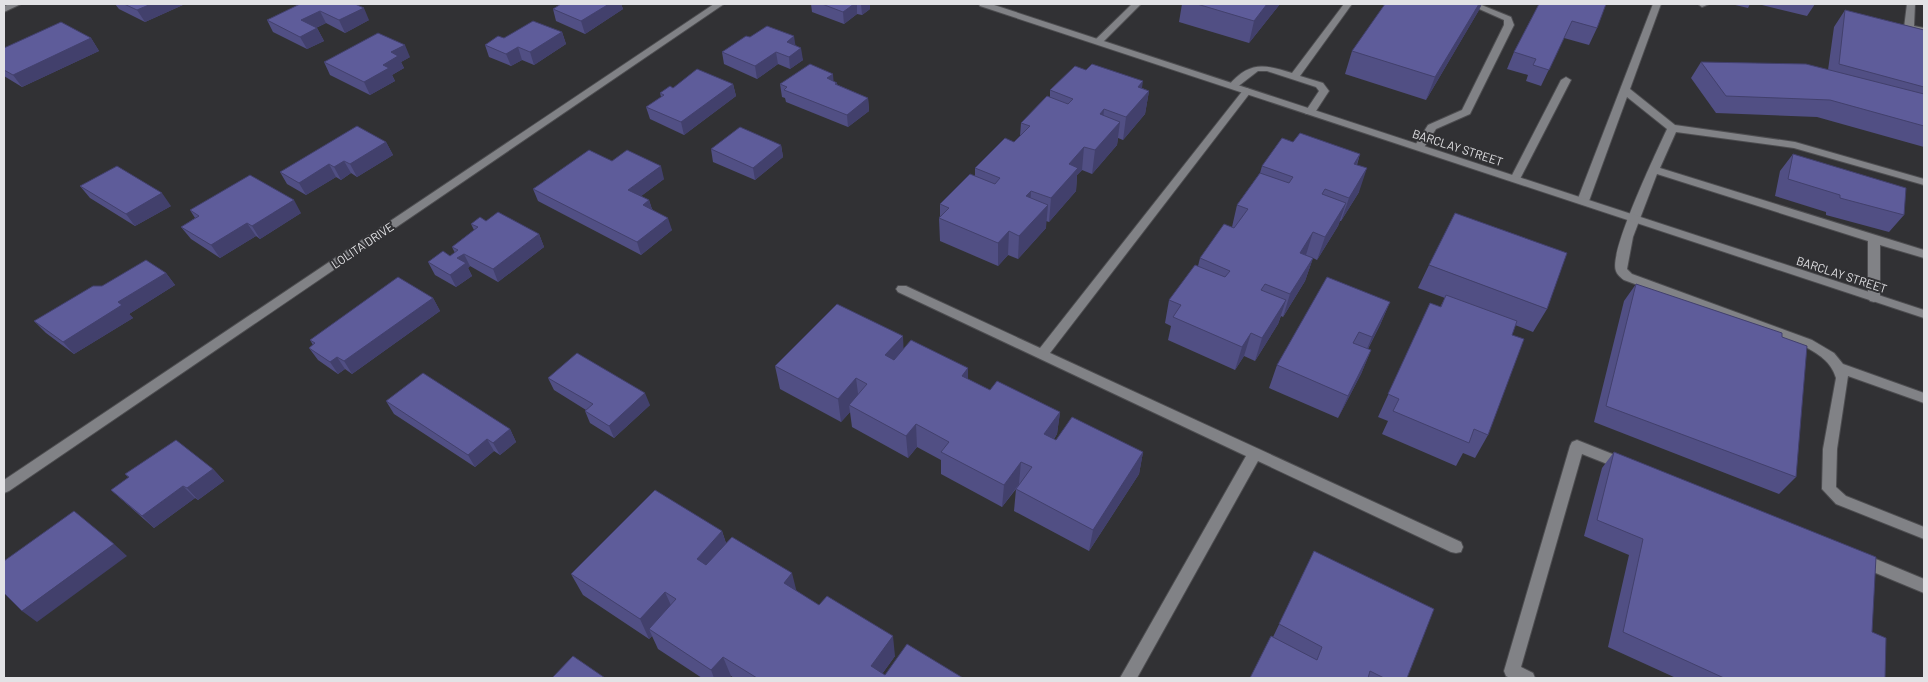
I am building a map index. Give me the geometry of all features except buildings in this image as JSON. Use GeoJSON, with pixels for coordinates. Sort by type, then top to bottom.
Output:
{"type":"FeatureCollection","features":[{"type":"Feature","properties":{"kind":"street"},"geometry":{"type":"LineString","coordinates":[[4,9],[16,4]]}},
{"type":"Feature","properties":{"kind":"street","name":"LOLITA DRIVE"},"geometry":{"type":"LineString","coordinates":[[4,487],[720,4]]}},
{"type":"Feature","properties":{"kind":"street","name":"BARCLAY STREET"},"geometry":{"type":"LineString","coordinates":[[983,4],[1924,314]]}},
{"type":"Feature","properties":{"kind":"street"},"geometry":{"type":"LineString","coordinates":[[1098,42],[1137,4]]}},
{"type":"Feature","properties":{"kind":"street"},"geometry":{"type":"LineString","coordinates":[[1294,77],[1348,4]]}},
{"type":"Feature","properties":{"kind":"street"},"geometry":{"type":"LineString","coordinates":[[1420,148],[1432,127],[1466,112],[1509,26],[1508,19],[1472,4]]}},
{"type":"Feature","properties":{"kind":"street"},"geometry":{"type":"LineString","coordinates":[[1584,201],[1657,4]]}},
{"type":"Feature","properties":{"kind":"street"},"geometry":{"type":"LineString","coordinates":[[1911,4],[1909,28],[1924,31]]}},
{"type":"Feature","properties":{"kind":"street"},"geometry":{"type":"LineString","coordinates":[[1233,86],[1249,70],[1263,67],[1320,85],[1324,91],[1310,112]]}},
{"type":"Feature","properties":{"kind":"street"},"geometry":{"type":"LineString","coordinates":[[1515,179],[1566,80]]}},
{"type":"Feature","properties":{"kind":"street"},"geometry":{"type":"LineString","coordinates":[[1624,90],[1672,128],[1795,145],[1924,182]]}},
{"type":"Feature","properties":{"kind":"street"},"geometry":{"type":"LineString","coordinates":[[1042,354],[1248,91]]}},
{"type":"Feature","properties":{"kind":"street"},"geometry":{"type":"LineString","coordinates":[[1672,128],[1635,218],[1622,260],[1621,270],[1628,277],[1808,343],[1830,356],[1840,368],[1842,378],[1830,449],[1829,489],[1841,500],[1924,533]]}},
{"type":"Feature","properties":{"kind":"street"},"geometry":{"type":"LineString","coordinates":[[1655,170],[1924,254]]}},
{"type":"Feature","properties":{"kind":"street"},"geometry":{"type":"LineString","coordinates":[[1874,239],[1874,298]]}},
{"type":"Feature","properties":{"kind":"street"},"geometry":{"type":"LineString","coordinates":[[902,289],[1456,547]]}},
{"type":"Feature","properties":{"kind":"street"},"geometry":{"type":"LineString","coordinates":[[1840,368],[1924,398]]}},
{"type":"Feature","properties":{"kind":"street"},"geometry":{"type":"LineString","coordinates":[[1527,678],[1512,671],[1577,446],[1641,472]]}},
{"type":"Feature","properties":{"kind":"street"},"geometry":{"type":"LineString","coordinates":[[1128,678],[1255,453]]}},
{"type":"Feature","properties":{"kind":"street"},"geometry":{"type":"LineString","coordinates":[[1842,552],[1924,586]]}}]}
